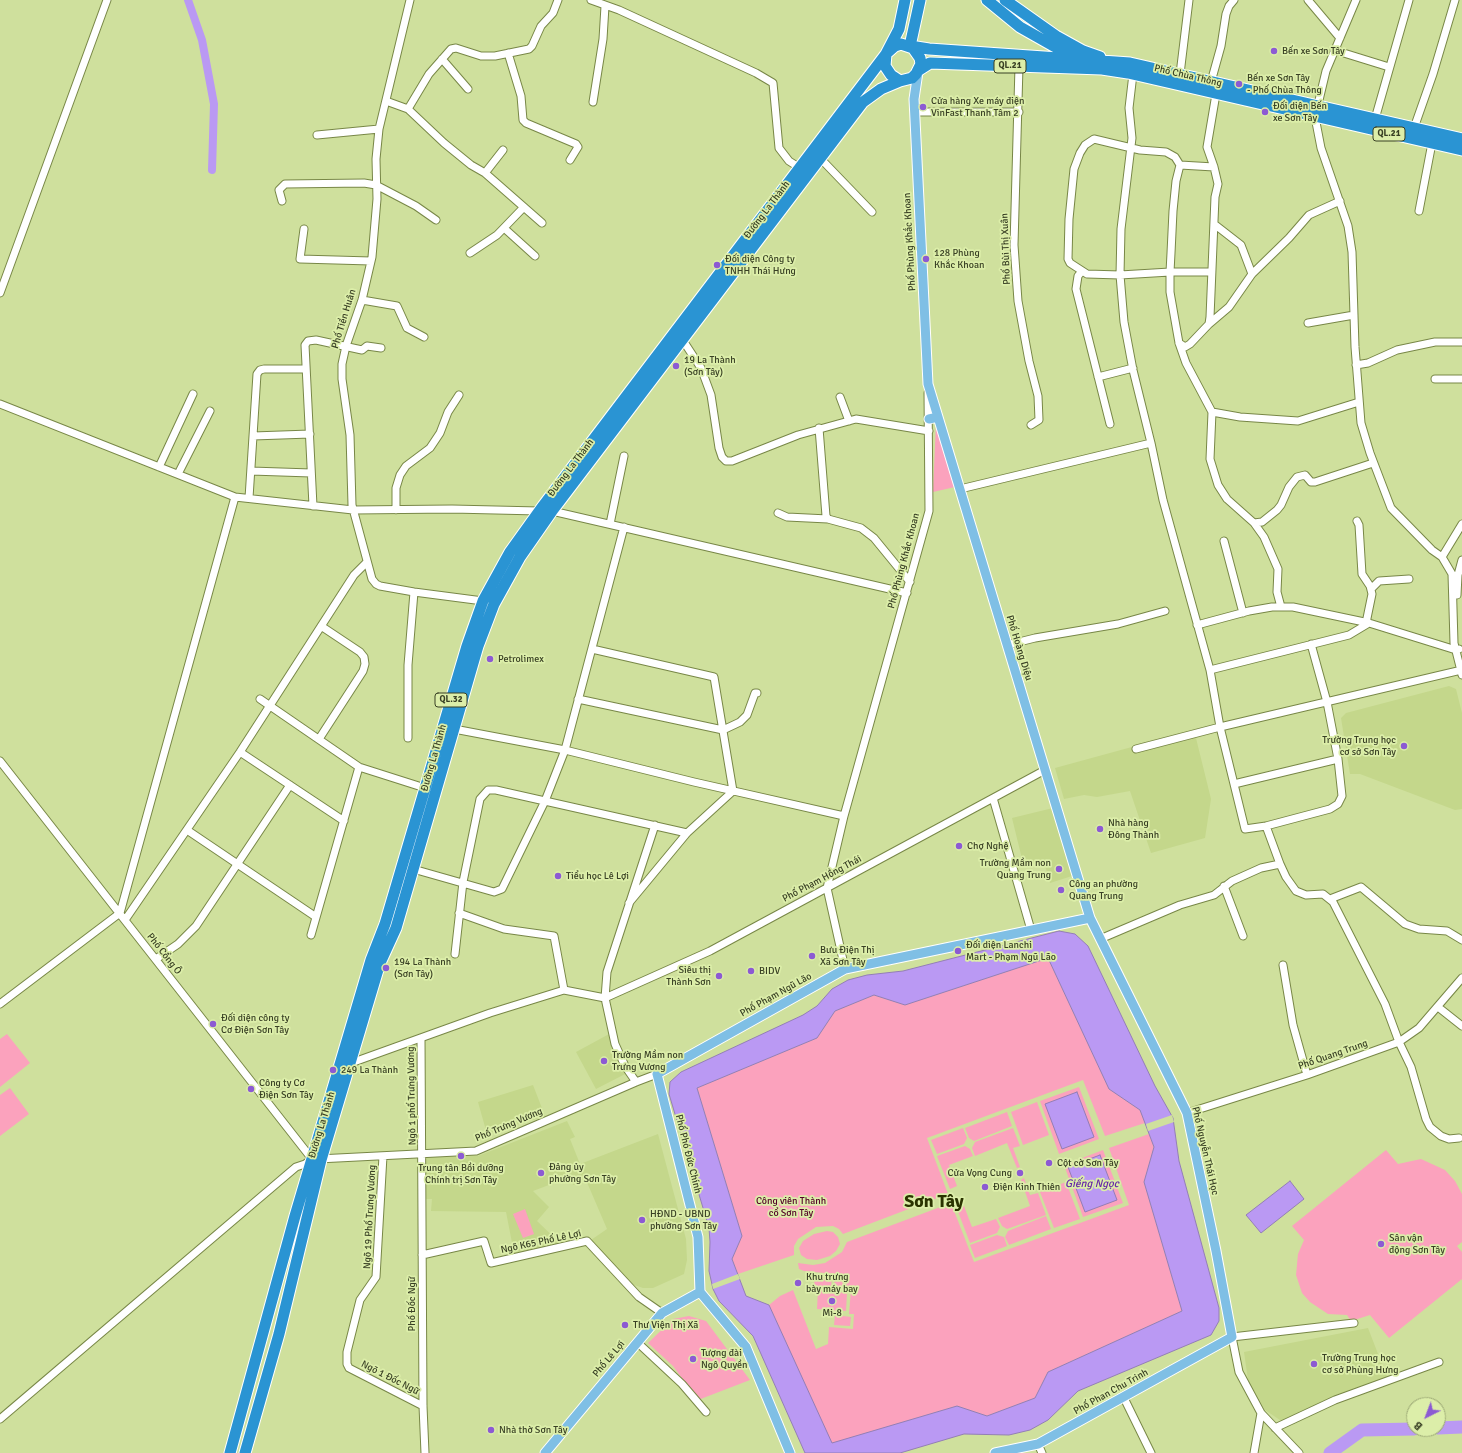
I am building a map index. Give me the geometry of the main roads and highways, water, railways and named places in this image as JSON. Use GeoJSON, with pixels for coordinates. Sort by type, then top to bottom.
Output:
{"type":"FeatureCollection","features":[{"type":"Feature","properties":{"kind":"highway","name":"QL.32"},"geometry":{"type":"LineString","coordinates":[[886,54],[899,29],[905,0]]}},
{"type":"Feature","properties":{"kind":"highway"},"geometry":{"type":"LineString","coordinates":[[910,46],[920,0]]}},
{"type":"Feature","properties":{"kind":"highway"},"geometry":{"type":"LineString","coordinates":[[987,0],[1020,27],[1077,59],[1102,69]]}},
{"type":"Feature","properties":{"kind":"highway"},"geometry":{"type":"LineString","coordinates":[[1005,0],[1056,36],[1083,51],[1101,57],[1130,63]]}},
{"type":"Feature","properties":{"kind":"highway"},"geometry":{"type":"LineString","coordinates":[[901,44],[910,46],[918,52],[920,58],[919,71],[912,78],[900,80],[891,76],[885,66],[886,54],[895,46],[901,44]]}},
{"type":"Feature","properties":{"kind":"highway","name":"Phố Chùa Thông"},"geometry":{"type":"LineString","coordinates":[[910,46],[929,49],[1130,63],[1211,82],[1432,144],[1462,150]]}},
{"type":"Feature","properties":{"kind":"highway","name":"Đường La Thành"},"geometry":{"type":"LineString","coordinates":[[230,1453],[467,646],[483,601],[510,552],[539,511],[886,54]]}},
{"type":"Feature","properties":{"kind":"highway","name":"Phố Chùa Thông"},"geometry":{"type":"LineString","coordinates":[[919,71],[930,63],[1102,69],[1133,74],[1216,94],[1316,111],[1375,119],[1462,139]]}},
{"type":"Feature","properties":{"kind":"highway","name":"Đường La Thành"},"geometry":{"type":"LineString","coordinates":[[245,1453],[279,1334],[317,1159],[351,1063],[380,963],[396,928],[478,646],[494,604],[520,557],[552,511],[863,102],[881,89],[900,80]]}},
{"type":"Feature","properties":{"kind":"main road"},"geometry":{"type":"LineString","coordinates":[[914,99],[919,71]]}},
{"type":"Feature","properties":{"kind":"main road"},"geometry":{"type":"LineString","coordinates":[[900,80],[906,84],[914,99]]}},
{"type":"Feature","properties":{"kind":"main road","name":"Phố Phùng Khắc Khoan"},"geometry":{"type":"LineString","coordinates":[[914,99],[928,384]]}},
{"type":"Feature","properties":{"kind":"main road","name":"Phố Hoàng Diệu"},"geometry":{"type":"LineString","coordinates":[[928,384],[1090,918]]}},
{"type":"Feature","properties":{"kind":"main road"},"geometry":{"type":"LineString","coordinates":[[929,419],[938,417]]}},
{"type":"Feature","properties":{"kind":"main road","name":"Phố Phạm Ngũ Lão"},"geometry":{"type":"LineString","coordinates":[[657,1074],[845,969],[1090,918]]}},
{"type":"Feature","properties":{"kind":"main road","name":"Phố Nguyễn Thái Học"},"geometry":{"type":"LineString","coordinates":[[1090,918],[1187,1114],[1216,1251],[1232,1337]]}},
{"type":"Feature","properties":{"kind":"main road","name":"Phố Phó Đức Chính"},"geometry":{"type":"LineString","coordinates":[[657,1074],[698,1237],[700,1292]]}},
{"type":"Feature","properties":{"kind":"main road"},"geometry":{"type":"LineString","coordinates":[[700,1292],[746,1348],[790,1453]]}},
{"type":"Feature","properties":{"kind":"main road","name":"Phố Lê Lợi"},"geometry":{"type":"LineString","coordinates":[[545,1453],[662,1313],[700,1292]]}},
{"type":"Feature","properties":{"kind":"main road","name":"Phố Phan Chu Trinh"},"geometry":{"type":"LineString","coordinates":[[995,1453],[1038,1444],[1124,1398],[1232,1337]]}},
{"type":"Feature","properties":{"kind":"water"},"geometry":{"type":"Polygon","coordinates":[[[1059,931],[1075,934],[1088,946],[1155,1086],[1173,1118],[1179,1161],[1219,1308],[1219,1321],[1211,1335],[1078,1391],[1048,1420],[1030,1430],[1009,1435],[964,1434],[900,1453],[805,1453],[753,1336],[719,1301],[713,1289],[709,1271],[709,1228],[669,1094],[670,1082],[681,1072],[803,1015],[817,1006],[832,989],[848,980],[867,975],[903,971],[1059,931]],[[1048,958],[905,1005],[874,995],[835,1011],[817,1038],[697,1088],[742,1236],[732,1259],[746,1296],[769,1305],[832,1443],[957,1406],[987,1416],[1035,1398],[1048,1372],[1182,1311],[1144,1182],[1154,1147],[1140,1110],[1109,1089],[1048,958]]]}},
{"type":"Feature","properties":{"kind":"water","name":"Giếng Ngọc"},"geometry":{"type":"Polygon","coordinates":[[[1077,1092],[1094,1137],[1062,1149],[1045,1104],[1077,1092]]]}},
{"type":"Feature","properties":{"kind":"water","name":"Giếng Ngọc"},"geometry":{"type":"Polygon","coordinates":[[[1100,1155],[1117,1200],[1085,1212],[1068,1167],[1100,1155]]]}},
{"type":"Feature","properties":{"kind":"water"},"geometry":{"type":"Polygon","coordinates":[[[1290,1181],[1304,1199],[1261,1233],[1246,1215],[1290,1181]]]}},
{"type":"Feature","properties":{"kind":"waterway"},"geometry":{"type":"LineString","coordinates":[[188,0],[202,40],[214,104],[212,170]]}},
{"type":"Feature","properties":{"kind":"waterway"},"geometry":{"type":"LineString","coordinates":[[1446,1428],[1462,1427]]}},
{"type":"Feature","properties":{"kind":"waterway"},"geometry":{"type":"LineString","coordinates":[[1330,1453],[1362,1430],[1406,1429]]}},
{"type":"Feature","properties":{"kind":"place","name":"Bến xe Sơn Tây"},"geometry":{"type":"Point","coordinates":[1274,51]}},
{"type":"Feature","properties":{"kind":"place","name":"Bến xe Sơn Tây - Phố Chùa Thông"},"geometry":{"type":"Point","coordinates":[1239,84]}},
{"type":"Feature","properties":{"kind":"place","name":"Cửa hàng Xe máy điện VinFast Thanh Tâm 2"},"geometry":{"type":"Point","coordinates":[923,107]}},
{"type":"Feature","properties":{"kind":"place","name":"Đối diện Bến xe Sơn Tây"},"geometry":{"type":"Point","coordinates":[1265,112]}},
{"type":"Feature","properties":{"kind":"place","name":"128 Phùng Khắc Khoan"},"geometry":{"type":"Point","coordinates":[926,259]}},
{"type":"Feature","properties":{"kind":"place","name":"Đối diện Công ty TNHH Thái Hưng"},"geometry":{"type":"Point","coordinates":[717,265]}},
{"type":"Feature","properties":{"kind":"place","name":"19 La Thành (Sơn Tây)"},"geometry":{"type":"Point","coordinates":[676,366]}},
{"type":"Feature","properties":{"kind":"place","name":"Petrolimex"},"geometry":{"type":"Point","coordinates":[490,659]}},
{"type":"Feature","properties":{"kind":"place","name":"Trường Trung học cơ sở Sơn Tây"},"geometry":{"type":"Point","coordinates":[1404,746]}},
{"type":"Feature","properties":{"kind":"place","name":"Nhà hàng Đông Thành"},"geometry":{"type":"Point","coordinates":[1100,829]}},
{"type":"Feature","properties":{"kind":"place","name":"Chợ Nghệ"},"geometry":{"type":"Point","coordinates":[959,846]}},
{"type":"Feature","properties":{"kind":"place","name":"Trường Mầm non Quang Trung"},"geometry":{"type":"Point","coordinates":[1059,869]}},
{"type":"Feature","properties":{"kind":"place","name":"Tiểu học Lê Lợi"},"geometry":{"type":"Point","coordinates":[558,876]}},
{"type":"Feature","properties":{"kind":"place","name":"Công an phường Quang Trung"},"geometry":{"type":"Point","coordinates":[1061,890]}},
{"type":"Feature","properties":{"kind":"place","name":"Đối diện Lanchi Mart - Phạm Ngũ Lão"},"geometry":{"type":"Point","coordinates":[958,951]}},
{"type":"Feature","properties":{"kind":"place","name":"Bưu Điện Thị Xã Sơn Tây"},"geometry":{"type":"Point","coordinates":[812,956]}},
{"type":"Feature","properties":{"kind":"place","name":"194 La Thành (Sơn Tây)"},"geometry":{"type":"Point","coordinates":[386,968]}},
{"type":"Feature","properties":{"kind":"place","name":"BIDV"},"geometry":{"type":"Point","coordinates":[751,971]}},
{"type":"Feature","properties":{"kind":"place","name":"Siêu thị Thành Sơn"},"geometry":{"type":"Point","coordinates":[719,976]}},
{"type":"Feature","properties":{"kind":"place","name":"Đối diện công ty Cơ Điện Sơn Tây"},"geometry":{"type":"Point","coordinates":[213,1024]}},
{"type":"Feature","properties":{"kind":"place","name":"Trường Mầm non Trưng Vương"},"geometry":{"type":"Point","coordinates":[604,1061]}},
{"type":"Feature","properties":{"kind":"place","name":"249 La Thành"},"geometry":{"type":"Point","coordinates":[333,1070]}},
{"type":"Feature","properties":{"kind":"place","name":"Công ty Cơ Điện Sơn Tây"},"geometry":{"type":"Point","coordinates":[251,1089]}},
{"type":"Feature","properties":{"kind":"place","name":"Trung tân Bồi dưỡng Chính trị Sơn Tây"},"geometry":{"type":"Point","coordinates":[461,1156]}},
{"type":"Feature","properties":{"kind":"place","name":"Cột cờ Sơn Tây"},"geometry":{"type":"Point","coordinates":[1049,1163]}},
{"type":"Feature","properties":{"kind":"place","name":"Đảng ủy phường Sơn Tây"},"geometry":{"type":"Point","coordinates":[541,1173]}},
{"type":"Feature","properties":{"kind":"place","name":"Cửa Vọng Cung"},"geometry":{"type":"Point","coordinates":[1020,1173]}},
{"type":"Feature","properties":{"kind":"place","name":"Điện Kinh Thiên"},"geometry":{"type":"Point","coordinates":[985,1187]}},
{"type":"Feature","properties":{"kind":"place","name":"HĐND - UBND phường Sơn Tây"},"geometry":{"type":"Point","coordinates":[642,1220]}},
{"type":"Feature","properties":{"kind":"place","name":"Sân vận động Sơn Tây"},"geometry":{"type":"Point","coordinates":[1381,1244]}},
{"type":"Feature","properties":{"kind":"place","name":"Khu trưng bày máy bay"},"geometry":{"type":"Point","coordinates":[798,1283]}},
{"type":"Feature","properties":{"kind":"place","name":"Mi-8"},"geometry":{"type":"Point","coordinates":[832,1301]}},
{"type":"Feature","properties":{"kind":"place","name":"Thư Viện Thị Xã"},"geometry":{"type":"Point","coordinates":[625,1325]}},
{"type":"Feature","properties":{"kind":"place","name":"Tượng đài Ngô Quyền"},"geometry":{"type":"Point","coordinates":[693,1359]}},
{"type":"Feature","properties":{"kind":"place","name":"Trường Trung học cơ sở Phùng Hưng"},"geometry":{"type":"Point","coordinates":[1314,1364]}},
{"type":"Feature","properties":{"kind":"place","name":"Nhà thờ Sơn Tây"},"geometry":{"type":"Point","coordinates":[491,1430]}},
{"type":"Feature","properties":{"kind":"district","name":"Sơn Tây"},"geometry":{"type":"Point","coordinates":[934,1202]}},
{"type":"Feature","properties":{"kind":"park label","name":"Công viên Thành cổ Sơn Tây"},"geometry":{"type":"Point","coordinates":[791,1206]}}]}
